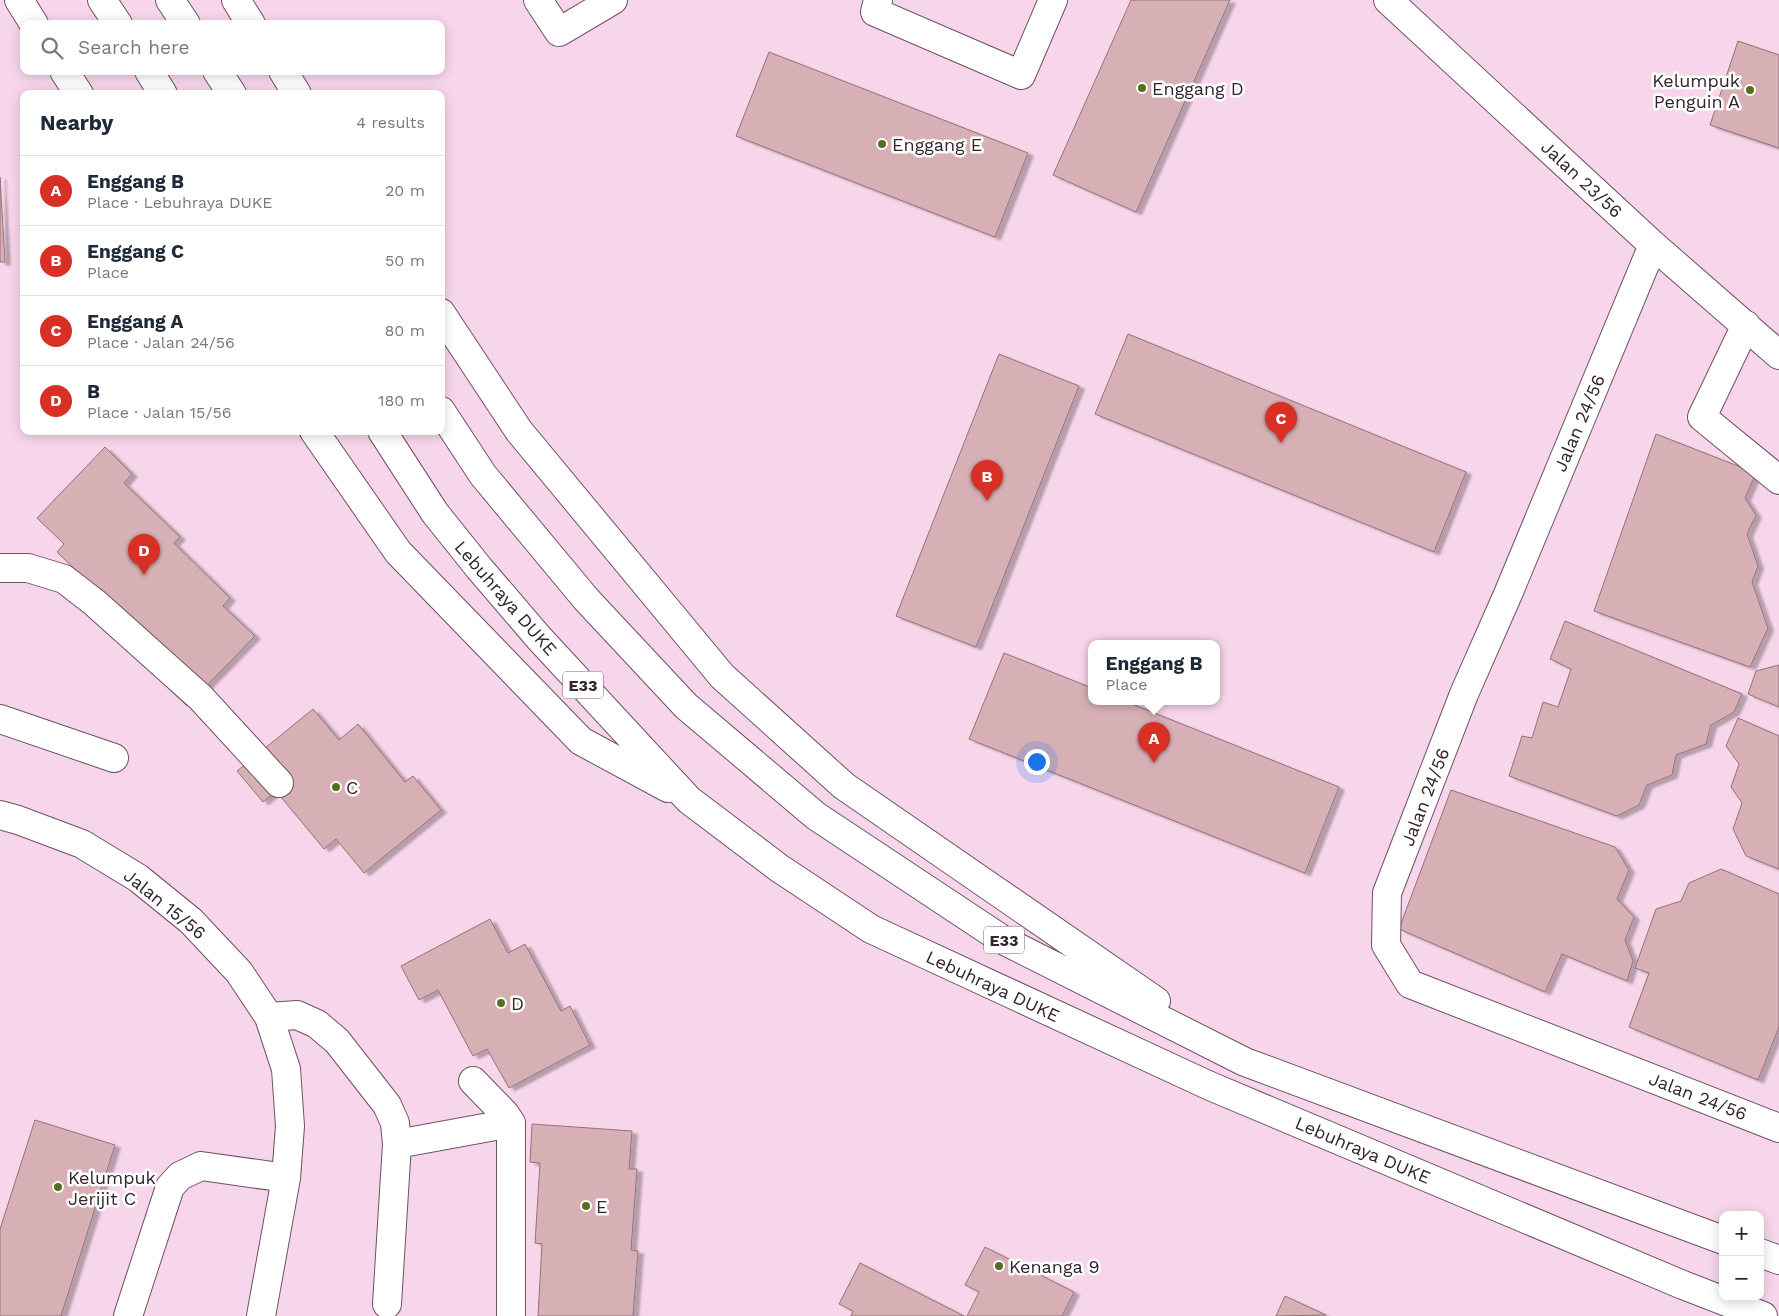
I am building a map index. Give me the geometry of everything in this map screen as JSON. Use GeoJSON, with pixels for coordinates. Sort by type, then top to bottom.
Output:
{"type":"FeatureCollection","features":[{"type":"Feature","properties":{"kind":"main road"},"geometry":{"type":"LineString","coordinates":[[19,0],[32,20]]}},
{"type":"Feature","properties":{"kind":"main road"},"geometry":{"type":"LineString","coordinates":[[102,0],[115,20]]}},
{"type":"Feature","properties":{"kind":"main road"},"geometry":{"type":"LineString","coordinates":[[170,0],[183,20]]}},
{"type":"Feature","properties":{"kind":"main road"},"geometry":{"type":"LineString","coordinates":[[236,0],[248,20]]}},
{"type":"Feature","properties":{"kind":"main road"},"geometry":{"type":"LineString","coordinates":[[538,0],[559,32],[613,0]]}},
{"type":"Feature","properties":{"kind":"main road"},"geometry":{"type":"LineString","coordinates":[[878,0],[875,12],[1021,74],[1053,0]]}},
{"type":"Feature","properties":{"kind":"main road","name":"Jalan 23/56"},"geometry":{"type":"LineString","coordinates":[[1388,0],[1653,245],[1779,355]]}},
{"type":"Feature","properties":{"kind":"main road"},"geometry":{"type":"LineString","coordinates":[[67,75],[76,90]]}},
{"type":"Feature","properties":{"kind":"main road"},"geometry":{"type":"LineString","coordinates":[[151,75],[161,90]]}},
{"type":"Feature","properties":{"kind":"main road"},"geometry":{"type":"LineString","coordinates":[[220,75],[229,90]]}},
{"type":"Feature","properties":{"kind":"main road"},"geometry":{"type":"LineString","coordinates":[[285,75],[294,90]]}},
{"type":"Feature","properties":{"kind":"main road","name":"Jalan 24/56"},"geometry":{"type":"LineString","coordinates":[[1653,245],[1508,594],[1464,694],[1388,893],[1386,945],[1410,984],[1779,1128]]}},
{"type":"Feature","properties":{"kind":"main road"},"geometry":{"type":"LineString","coordinates":[[445,319],[519,432],[722,676],[844,786],[1246,1062]]}},
{"type":"Feature","properties":{"kind":"main road"},"geometry":{"type":"LineString","coordinates":[[1746,325],[1702,417],[1779,480]]}},
{"type":"Feature","properties":{"kind":"main road","name":"E33"},"geometry":{"type":"LineString","coordinates":[[445,417],[483,475],[586,599],[686,706],[816,816],[1003,940],[1246,1062],[1719,1239]]}},
{"type":"Feature","properties":{"kind":"main road"},"geometry":{"type":"LineString","coordinates":[[317,435],[398,552],[581,741],[689,800]]}},
{"type":"Feature","properties":{"kind":"main road","name":"Lebuhraya DUKE"},"geometry":{"type":"LineString","coordinates":[[385,435],[435,513],[478,568],[539,638],[689,800],[779,868],[871,930],[1210,1086],[1683,1285],[1763,1316]]}},
{"type":"Feature","properties":{"kind":"main road"},"geometry":{"type":"LineString","coordinates":[[0,568],[28,568],[64,579],[95,603],[201,698],[279,783]]}},
{"type":"Feature","properties":{"kind":"main road"},"geometry":{"type":"LineString","coordinates":[[0,718],[114,758]]}},
{"type":"Feature","properties":{"kind":"main road","name":"Jalan 15/56"},"geometry":{"type":"LineString","coordinates":[[0,815],[82,844],[138,878],[192,921],[239,972],[269,1017],[286,1070],[290,1126],[286,1178],[260,1316]]}},
{"type":"Feature","properties":{"kind":"main road"},"geometry":{"type":"LineString","coordinates":[[269,1017],[297,1015],[317,1024],[337,1040],[387,1104],[395,1123],[397,1144],[387,1304]]}},
{"type":"Feature","properties":{"kind":"main road"},"geometry":{"type":"LineString","coordinates":[[473,1081],[505,1114],[511,1123],[512,1314]]}},
{"type":"Feature","properties":{"kind":"main road"},"geometry":{"type":"LineString","coordinates":[[397,1144],[511,1123]]}},
{"type":"Feature","properties":{"kind":"main road"},"geometry":{"type":"LineString","coordinates":[[128,1316],[170,1187],[180,1176],[201,1166],[286,1178]]}},
{"type":"Feature","properties":{"kind":"main road"},"geometry":{"type":"LineString","coordinates":[[1764,1254],[1779,1260]]}},
{"type":"Feature","properties":{"kind":"building","name":"Enggang D"},"geometry":{"type":"Polygon","coordinates":[[[1131,0],[1230,0],[1136,212],[1053,175],[1131,0]]]}},
{"type":"Feature","properties":{"kind":"building","name":"Kelumpuk Penguin A"},"geometry":{"type":"Polygon","coordinates":[[[1738,41],[1779,55],[1779,148],[1710,125],[1738,41]]]}},
{"type":"Feature","properties":{"kind":"building","name":"Enggang E"},"geometry":{"type":"Polygon","coordinates":[[[769,52],[1028,153],[995,237],[736,136],[769,52]]]}},
{"type":"Feature","properties":{"kind":"building"},"geometry":{"type":"Polygon","coordinates":[[[0,177],[5,262],[0,262],[0,177]]]}},
{"type":"Feature","properties":{"kind":"building"},"geometry":{"type":"Polygon","coordinates":[[[1128,334],[1466,472],[1434,552],[1095,414],[1128,334]]]}},
{"type":"Feature","properties":{"kind":"building"},"geometry":{"type":"Polygon","coordinates":[[[999,354],[1079,386],[976,647],[896,616],[999,354]]]}},
{"type":"Feature","properties":{"kind":"building"},"geometry":{"type":"Polygon","coordinates":[[[1656,434],[1756,473],[1745,498],[1756,515],[1747,534],[1758,566],[1752,582],[1768,628],[1750,667],[1594,611],[1656,434]]]}},
{"type":"Feature","properties":{"kind":"building"},"geometry":{"type":"Polygon","coordinates":[[[105,447],[132,474],[124,483],[180,537],[174,543],[230,598],[223,606],[255,636],[187,706],[155,675],[113,606],[57,552],[64,544],[37,518],[105,447]]]}},
{"type":"Feature","properties":{"kind":"building"},"geometry":{"type":"Polygon","coordinates":[[[1565,621],[1742,694],[1734,712],[1711,725],[1706,744],[1676,755],[1672,775],[1647,785],[1639,805],[1617,816],[1509,776],[1522,736],[1532,738],[1543,702],[1558,707],[1571,669],[1550,659],[1565,621]]]}},
{"type":"Feature","properties":{"kind":"building"},"geometry":{"type":"Polygon","coordinates":[[[1004,653],[1088,686],[1088,705],[1134,705],[1339,787],[1305,873],[969,739],[1004,653]]]}},
{"type":"Feature","properties":{"kind":"building"},"geometry":{"type":"Polygon","coordinates":[[[1779,665],[1779,707],[1748,694],[1756,671],[1779,665]]]}},
{"type":"Feature","properties":{"kind":"building","name":"C"},"geometry":{"type":"Polygon","coordinates":[[[313,709],[339,740],[358,724],[405,782],[413,776],[441,810],[364,873],[336,839],[324,849],[276,791],[263,802],[237,771],[313,709]]]}},
{"type":"Feature","properties":{"kind":"building"},"geometry":{"type":"Polygon","coordinates":[[[1738,718],[1779,736],[1779,869],[1746,856],[1733,829],[1742,803],[1731,787],[1739,764],[1726,746],[1738,718]]]}},
{"type":"Feature","properties":{"kind":"building"},"geometry":{"type":"Polygon","coordinates":[[[1451,790],[1615,847],[1629,870],[1617,899],[1634,917],[1625,940],[1633,961],[1627,981],[1562,954],[1545,992],[1399,929],[1451,790]]]}},
{"type":"Feature","properties":{"kind":"building"},"geometry":{"type":"Polygon","coordinates":[[[1721,869],[1779,894],[1779,1027],[1758,1080],[1629,1027],[1649,973],[1635,968],[1656,909],[1681,901],[1689,883],[1721,869]]]}},
{"type":"Feature","properties":{"kind":"building","name":"D"},"geometry":{"type":"Polygon","coordinates":[[[490,919],[508,953],[525,944],[561,1011],[570,1006],[590,1045],[509,1088],[487,1049],[473,1056],[438,990],[419,1000],[401,966],[490,919]]]}},
{"type":"Feature","properties":{"kind":"building","name":"Kelumpuk Jerijit C"},"geometry":{"type":"Polygon","coordinates":[[[35,1120],[115,1145],[61,1316],[0,1316],[0,1229],[35,1120]]]}},
{"type":"Feature","properties":{"kind":"building","name":"E"},"geometry":{"type":"Polygon","coordinates":[[[532,1124],[632,1131],[629,1169],[637,1169],[631,1250],[638,1251],[633,1316],[538,1316],[542,1244],[535,1243],[540,1163],[530,1162],[532,1124]]]}},
{"type":"Feature","properties":{"kind":"building","name":"Kenanga 9"},"geometry":{"type":"Polygon","coordinates":[[[985,1247],[1074,1292],[1062,1316],[967,1316],[979,1292],[965,1285],[985,1247]]]}},
{"type":"Feature","properties":{"kind":"building"},"geometry":{"type":"Polygon","coordinates":[[[860,1263],[964,1316],[851,1316],[853,1311],[839,1304],[860,1263]]]}},
{"type":"Feature","properties":{"kind":"building"},"geometry":{"type":"Polygon","coordinates":[[[1285,1296],[1326,1315],[1276,1316],[1285,1296]]]}},
{"type":"Feature","properties":{"kind":"place","name":"Enggang D"},"geometry":{"type":"Point","coordinates":[1142,88]}},
{"type":"Feature","properties":{"kind":"place","name":"Kelumpuk Penguin A"},"geometry":{"type":"Point","coordinates":[1750,90]}},
{"type":"Feature","properties":{"kind":"place","name":"Enggang E"},"geometry":{"type":"Point","coordinates":[882,144]}},
{"type":"Feature","properties":{"kind":"place","name":"Enggang A"},"geometry":{"type":"Point","coordinates":[1281,443]}},
{"type":"Feature","properties":{"kind":"place","name":"Enggang C"},"geometry":{"type":"Point","coordinates":[987,501]}},
{"type":"Feature","properties":{"kind":"place","name":"B"},"geometry":{"type":"Point","coordinates":[144,575]}},
{"type":"Feature","properties":{"kind":"place","name":"Enggang B"},"geometry":{"type":"Point","coordinates":[1154,763]}},
{"type":"Feature","properties":{"kind":"place","name":"C"},"geometry":{"type":"Point","coordinates":[336,787]}},
{"type":"Feature","properties":{"kind":"place","name":"D"},"geometry":{"type":"Point","coordinates":[501,1003]}},
{"type":"Feature","properties":{"kind":"place","name":"Kelumpuk Jerijit C"},"geometry":{"type":"Point","coordinates":[58,1187]}},
{"type":"Feature","properties":{"kind":"place","name":"E"},"geometry":{"type":"Point","coordinates":[586,1206]}},
{"type":"Feature","properties":{"kind":"place","name":"Kenanga 9"},"geometry":{"type":"Point","coordinates":[999,1266]}}]}
